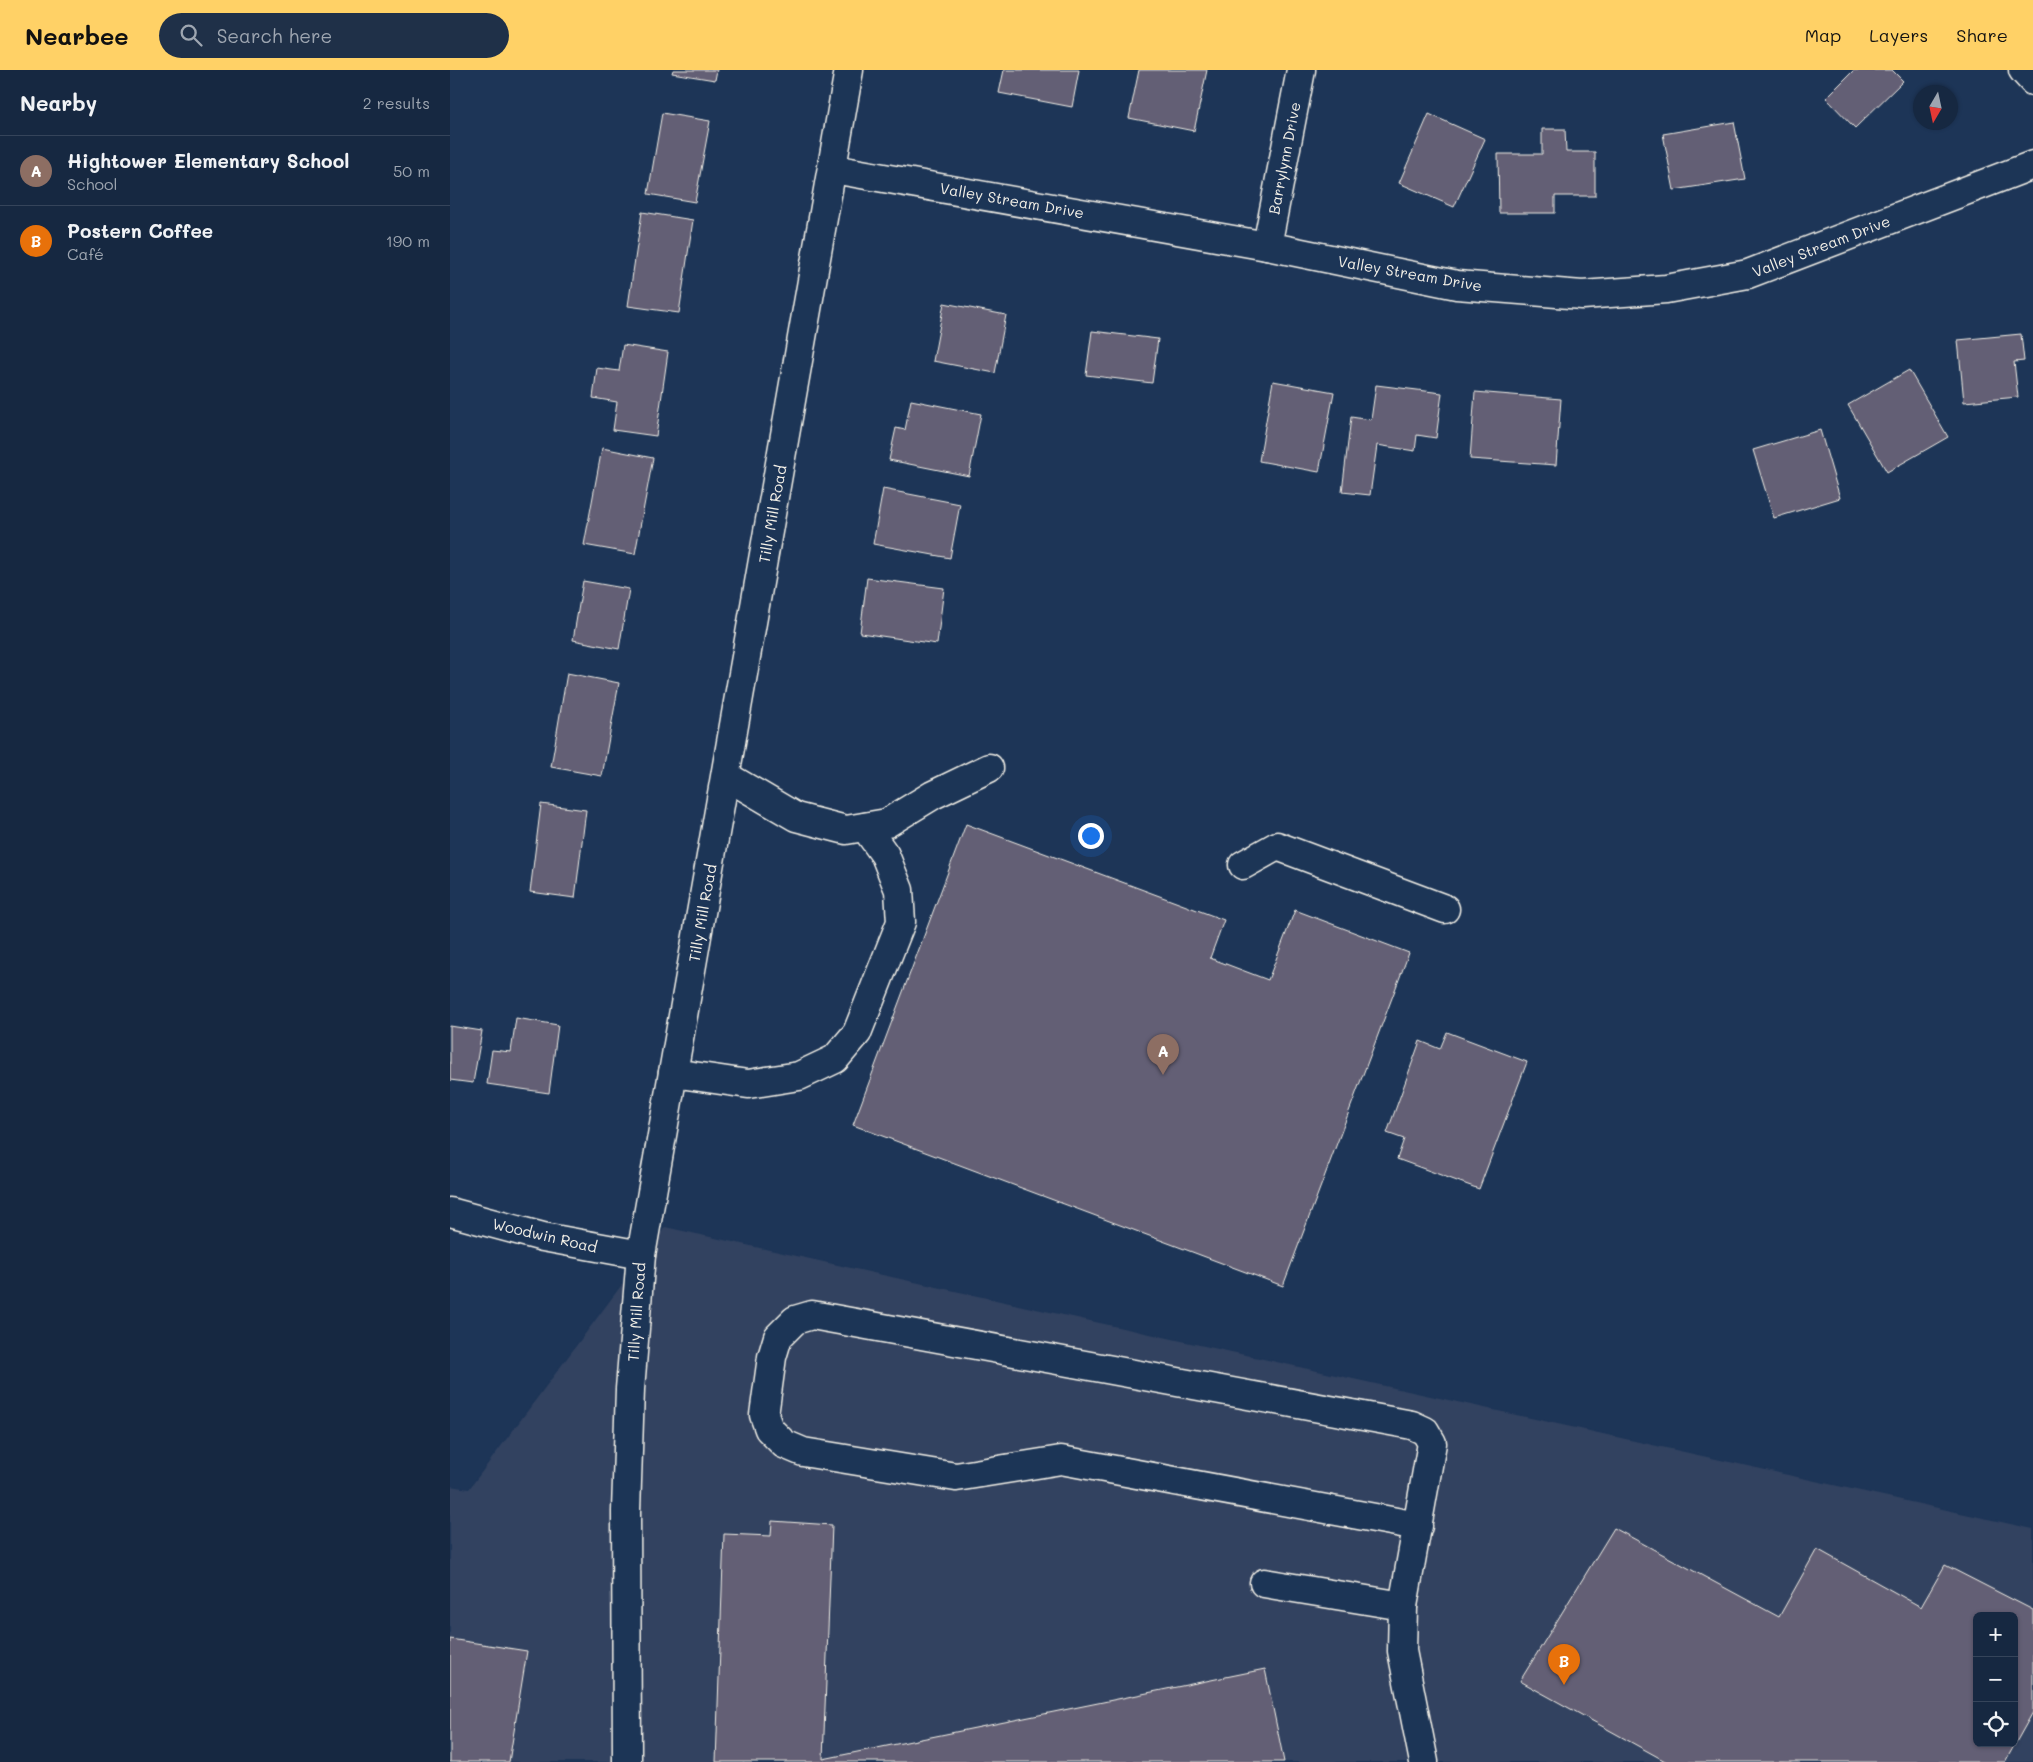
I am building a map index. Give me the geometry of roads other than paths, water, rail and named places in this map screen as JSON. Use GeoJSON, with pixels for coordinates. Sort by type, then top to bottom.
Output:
{"type":"FeatureCollection","features":[{"type":"Feature","properties":{"kind":"street","name":"Tilly Mill Road"},"geometry":{"type":"LineString","coordinates":[[627,1762],[626,1512],[630,1389],[640,1255],[849,70]]}},
{"type":"Feature","properties":{"kind":"street","name":"Barrylynn Drive"},"geometry":{"type":"LineString","coordinates":[[1267,246],[1301,70]]}},
{"type":"Feature","properties":{"kind":"street"},"geometry":{"type":"LineString","coordinates":[[2023,70],[2033,81]]}},
{"type":"Feature","properties":{"kind":"street","name":"Valley Stream Drive"},"geometry":{"type":"LineString","coordinates":[[833,169],[1267,246],[1457,286],[1582,295],[1666,289],[1748,274],[2033,165]]}},
{"type":"Feature","properties":{"kind":"street"},"geometry":{"type":"LineString","coordinates":[[726,776],[796,817],[846,830],[887,823],[933,795],[989,768]]}},
{"type":"Feature","properties":{"kind":"street"},"geometry":{"type":"LineString","coordinates":[[673,1074],[748,1084],[799,1076],[835,1059],[857,1033],[901,922],[900,890],[885,855],[865,827]]}},
{"type":"Feature","properties":{"kind":"street"},"geometry":{"type":"LineString","coordinates":[[1243,865],[1277,846],[1445,909]]}},
{"type":"Feature","properties":{"kind":"street","name":"Woodwin Road"},"geometry":{"type":"LineString","coordinates":[[450,1212],[543,1237],[640,1255]]}},
{"type":"Feature","properties":{"kind":"street"},"geometry":{"type":"LineString","coordinates":[[1418,1526],[1061,1460],[956,1478],[803,1452],[784,1444],[769,1429],[764,1415],[772,1357],[778,1337],[795,1320],[812,1315],[1412,1425],[1425,1431],[1432,1443],[1418,1526],[1403,1606],[1402,1651],[1424,1762]]}},
{"type":"Feature","properties":{"kind":"street"},"geometry":{"type":"LineString","coordinates":[[1264,1583],[1403,1606]]}},
{"type":"Feature","properties":{"kind":"place","name":"Hightower Elementary School"},"geometry":{"type":"Point","coordinates":[1163,1075]}},
{"type":"Feature","properties":{"kind":"place","name":"Postern Coffee"},"geometry":{"type":"Point","coordinates":[1564,1685]}}]}
